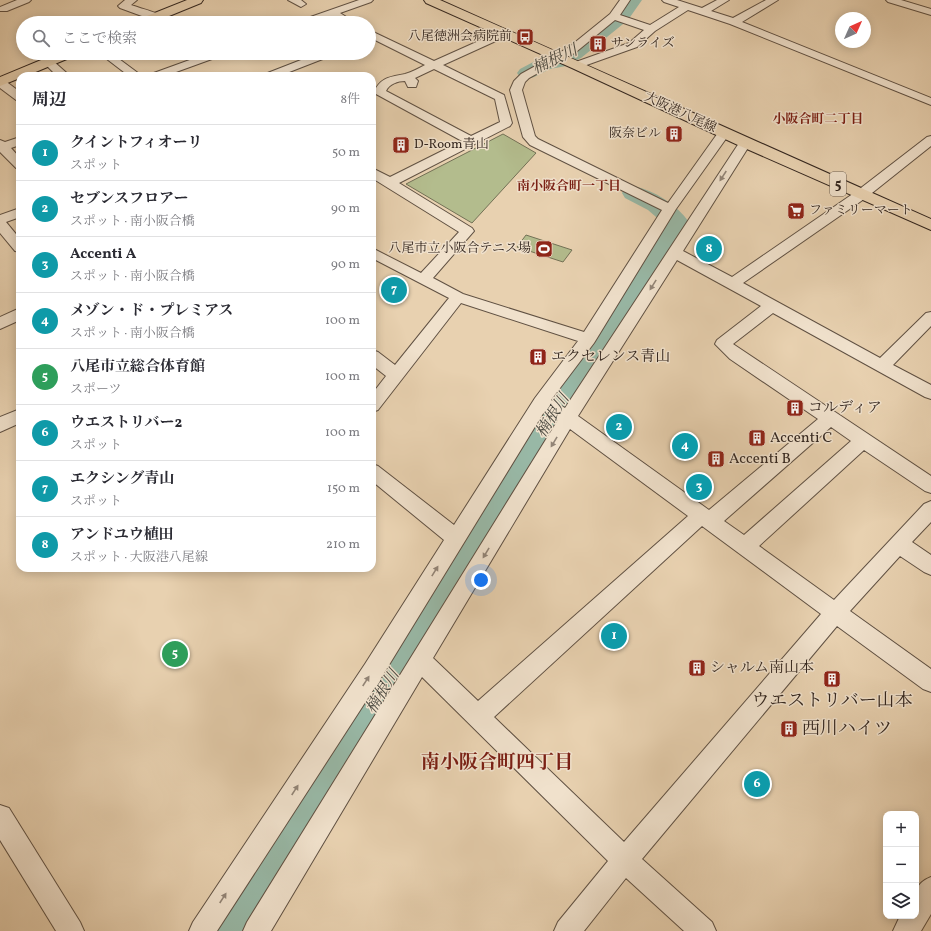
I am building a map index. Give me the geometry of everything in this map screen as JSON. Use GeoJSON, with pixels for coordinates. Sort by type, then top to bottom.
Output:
{"type":"FeatureCollection","features":[{"type":"Feature","properties":{"kind":"main road"},"geometry":{"type":"LineString","coordinates":[[158,16],[197,0]]}},
{"type":"Feature","properties":{"kind":"main road","name":"大阪港八尾線"},"geometry":{"type":"LineString","coordinates":[[430,0],[577,65],[745,143],[931,225]]}},
{"type":"Feature","properties":{"kind":"main road"},"geometry":{"type":"LineString","coordinates":[[24,72],[53,60]]}},
{"type":"Feature","properties":{"kind":"main road"},"geometry":{"type":"LineString","coordinates":[[0,82],[16,75]]}},
{"type":"Feature","properties":{"kind":"street"},"geometry":{"type":"LineString","coordinates":[[132,0],[123,6],[153,16]]}},
{"type":"Feature","properties":{"kind":"street"},"geometry":{"type":"LineString","coordinates":[[323,16],[368,0]]}},
{"type":"Feature","properties":{"kind":"street"},"geometry":{"type":"LineString","coordinates":[[625,0],[614,16],[572,50],[525,76],[520,81],[516,90],[529,136],[538,145],[670,209]]}},
{"type":"Feature","properties":{"kind":"street"},"geometry":{"type":"LineString","coordinates":[[667,0],[684,3],[703,12],[734,22],[931,102]]}},
{"type":"Feature","properties":{"kind":"street"},"geometry":{"type":"LineString","coordinates":[[703,12],[724,0]]}},
{"type":"Feature","properties":{"kind":"street"},"geometry":{"type":"LineString","coordinates":[[734,22],[773,0]]}},
{"type":"Feature","properties":{"kind":"street"},"geometry":{"type":"LineString","coordinates":[[891,0],[931,12]]}},
{"type":"Feature","properties":{"kind":"street"},"geometry":{"type":"LineString","coordinates":[[3,8],[22,1]]}},
{"type":"Feature","properties":{"kind":"street"},"geometry":{"type":"LineString","coordinates":[[577,65],[633,45],[684,3]]}},
{"type":"Feature","properties":{"kind":"street"},"geometry":{"type":"LineString","coordinates":[[332,13],[338,16]]}},
{"type":"Feature","properties":{"kind":"street"},"geometry":{"type":"LineString","coordinates":[[614,16],[652,29]]}},
{"type":"Feature","properties":{"kind":"street"},"geometry":{"type":"LineString","coordinates":[[471,141],[380,94],[381,87],[387,82],[396,78],[408,77],[505,33]]}},
{"type":"Feature","properties":{"kind":"street"},"geometry":{"type":"LineString","coordinates":[[376,37],[500,97],[506,123],[389,183]]}},
{"type":"Feature","properties":{"kind":"street"},"geometry":{"type":"LineString","coordinates":[[114,60],[130,72]]}},
{"type":"Feature","properties":{"kind":"street"},"geometry":{"type":"LineString","coordinates":[[166,72],[200,60]]}},
{"type":"Feature","properties":{"kind":"street"},"geometry":{"type":"LineString","coordinates":[[279,72],[311,60]]}},
{"type":"Feature","properties":{"kind":"street"},"geometry":{"type":"LineString","coordinates":[[48,62],[59,72]]}},
{"type":"Feature","properties":{"kind":"street"},"geometry":{"type":"LineString","coordinates":[[0,82],[16,95]]}},
{"type":"Feature","properties":{"kind":"street"},"geometry":{"type":"LineString","coordinates":[[202,931],[373,671],[456,538],[588,340],[670,209],[724,133]]}},
{"type":"Feature","properties":{"kind":"street"},"geometry":{"type":"LineString","coordinates":[[732,284],[862,194],[931,140]]}},
{"type":"Feature","properties":{"kind":"street"},"geometry":{"type":"LineString","coordinates":[[16,142],[1,147],[16,161]]}},
{"type":"Feature","properties":{"kind":"street"},"geometry":{"type":"LineString","coordinates":[[256,931],[421,661],[566,417],[745,143]]}},
{"type":"Feature","properties":{"kind":"street"},"geometry":{"type":"LineString","coordinates":[[376,175],[467,231],[423,280]]}},
{"type":"Feature","properties":{"kind":"street"},"geometry":{"type":"LineString","coordinates":[[0,220],[16,214]]}},
{"type":"Feature","properties":{"kind":"street"},"geometry":{"type":"LineString","coordinates":[[0,224],[16,243]]}},
{"type":"Feature","properties":{"kind":"street"},"geometry":{"type":"LineString","coordinates":[[674,252],[931,393]]}},
{"type":"Feature","properties":{"kind":"street"},"geometry":{"type":"LineString","coordinates":[[376,255],[458,297],[588,340]]}},
{"type":"Feature","properties":{"kind":"street"},"geometry":{"type":"LineString","coordinates":[[376,401],[458,297]]}},
{"type":"Feature","properties":{"kind":"street"},"geometry":{"type":"LineString","coordinates":[[771,306],[723,344],[736,355],[931,486]]}},
{"type":"Feature","properties":{"kind":"street"},"geometry":{"type":"LineString","coordinates":[[0,324],[16,315]]}},
{"type":"Feature","properties":{"kind":"street"},"geometry":{"type":"LineString","coordinates":[[882,366],[931,317]]}},
{"type":"Feature","properties":{"kind":"street"},"geometry":{"type":"LineString","coordinates":[[376,359],[396,375]]}},
{"type":"Feature","properties":{"kind":"street"},"geometry":{"type":"LineString","coordinates":[[545,404],[566,417],[931,682]]}},
{"type":"Feature","properties":{"kind":"street"},"geometry":{"type":"LineString","coordinates":[[0,425],[16,417]]}},
{"type":"Feature","properties":{"kind":"street"},"geometry":{"type":"LineString","coordinates":[[478,716],[706,518],[830,418]]}},
{"type":"Feature","properties":{"kind":"street"},"geometry":{"type":"LineString","coordinates":[[745,547],[863,440]]}},
{"type":"Feature","properties":{"kind":"street"},"geometry":{"type":"LineString","coordinates":[[376,474],[456,538]]}},
{"type":"Feature","properties":{"kind":"street"},"geometry":{"type":"LineString","coordinates":[[567,931],[625,860],[836,612],[931,509]]}},
{"type":"Feature","properties":{"kind":"street"},"geometry":{"type":"LineString","coordinates":[[899,544],[931,566]]}},
{"type":"Feature","properties":{"kind":"street"},"geometry":{"type":"LineString","coordinates":[[421,661],[625,860],[703,931]]}},
{"type":"Feature","properties":{"kind":"street"},"geometry":{"type":"LineString","coordinates":[[0,817],[72,931]]}},
{"type":"Feature","properties":{"kind":"street"},"geometry":{"type":"LineString","coordinates":[[919,909],[931,890]]}},
{"type":"Feature","properties":{"kind":"street"},"geometry":{"type":"LineString","coordinates":[[906,931],[913,919]]}},
{"type":"Feature","properties":{"kind":"green space"},"geometry":{"type":"Polygon","coordinates":[[[503,134],[536,153],[472,223],[406,184],[503,134]]]}},
{"type":"Feature","properties":{"kind":"green space","name":"八尾市立小阪合テニス場"},"geometry":{"type":"Polygon","coordinates":[[[526,235],[572,250],[563,262],[517,247],[526,235]]]}},
{"type":"Feature","properties":{"kind":"waterway","name":"楠根川"},"geometry":{"type":"LineString","coordinates":[[527,73],[546,63],[559,62],[574,54],[622,16],[633,0]]}},
{"type":"Feature","properties":{"kind":"waterway","name":"楠根川"},"geometry":{"type":"LineString","coordinates":[[236,931],[308,818],[544,430],[676,222],[657,205],[634,193]]}},
{"type":"Feature","properties":{"kind":"place","name":"八尾徳洲会病院前"},"geometry":{"type":"Point","coordinates":[525,37]}},
{"type":"Feature","properties":{"kind":"place","name":"サンライズ"},"geometry":{"type":"Point","coordinates":[598,44]}},
{"type":"Feature","properties":{"kind":"place","name":"阪奈ビル"},"geometry":{"type":"Point","coordinates":[674,134]}},
{"type":"Feature","properties":{"kind":"place","name":"D-Room青山"},"geometry":{"type":"Point","coordinates":[401,145]}},
{"type":"Feature","properties":{"kind":"place","name":"ファミリーマート"},"geometry":{"type":"Point","coordinates":[796,211]}},
{"type":"Feature","properties":{"kind":"place","name":"八尾市立小阪合テニス場"},"geometry":{"type":"Point","coordinates":[544,249]}},
{"type":"Feature","properties":{"kind":"place","name":"アンドユウ植田"},"geometry":{"type":"Point","coordinates":[709,249]}},
{"type":"Feature","properties":{"kind":"place","name":"エクシング青山"},"geometry":{"type":"Point","coordinates":[394,290]}},
{"type":"Feature","properties":{"kind":"place","name":"エクセレンス青山"},"geometry":{"type":"Point","coordinates":[538,357]}},
{"type":"Feature","properties":{"kind":"place","name":"コルディア"},"geometry":{"type":"Point","coordinates":[795,408]}},
{"type":"Feature","properties":{"kind":"place","name":"セブンスフロアー"},"geometry":{"type":"Point","coordinates":[619,427]}},
{"type":"Feature","properties":{"kind":"place","name":"Accenti C"},"geometry":{"type":"Point","coordinates":[757,438]}},
{"type":"Feature","properties":{"kind":"place","name":"メゾン・ド・プレミアス"},"geometry":{"type":"Point","coordinates":[685,446]}},
{"type":"Feature","properties":{"kind":"place","name":"Accenti B"},"geometry":{"type":"Point","coordinates":[716,459]}},
{"type":"Feature","properties":{"kind":"place","name":"Accenti A"},"geometry":{"type":"Point","coordinates":[699,487]}},
{"type":"Feature","properties":{"kind":"place","name":"クイントフィオーリ"},"geometry":{"type":"Point","coordinates":[614,636]}},
{"type":"Feature","properties":{"kind":"place","name":"八尾市立総合体育館"},"geometry":{"type":"Point","coordinates":[175,654]}},
{"type":"Feature","properties":{"kind":"place","name":"シャルム南山本"},"geometry":{"type":"Point","coordinates":[697,668]}},
{"type":"Feature","properties":{"kind":"place","name":"ウエストリバー山本"},"geometry":{"type":"Point","coordinates":[832,679]}},
{"type":"Feature","properties":{"kind":"place","name":"西川ハイツ"},"geometry":{"type":"Point","coordinates":[789,729]}},
{"type":"Feature","properties":{"kind":"place","name":"ウエストリバー2"},"geometry":{"type":"Point","coordinates":[757,784]}},
{"type":"Feature","properties":{"kind":"district","name":"小阪合町二丁目"},"geometry":{"type":"Point","coordinates":[818,120]}},
{"type":"Feature","properties":{"kind":"district","name":"南小阪合町一丁目"},"geometry":{"type":"Point","coordinates":[569,187]}},
{"type":"Feature","properties":{"kind":"district","name":"南小阪合町四丁目"},"geometry":{"type":"Point","coordinates":[497,763]}}]}
